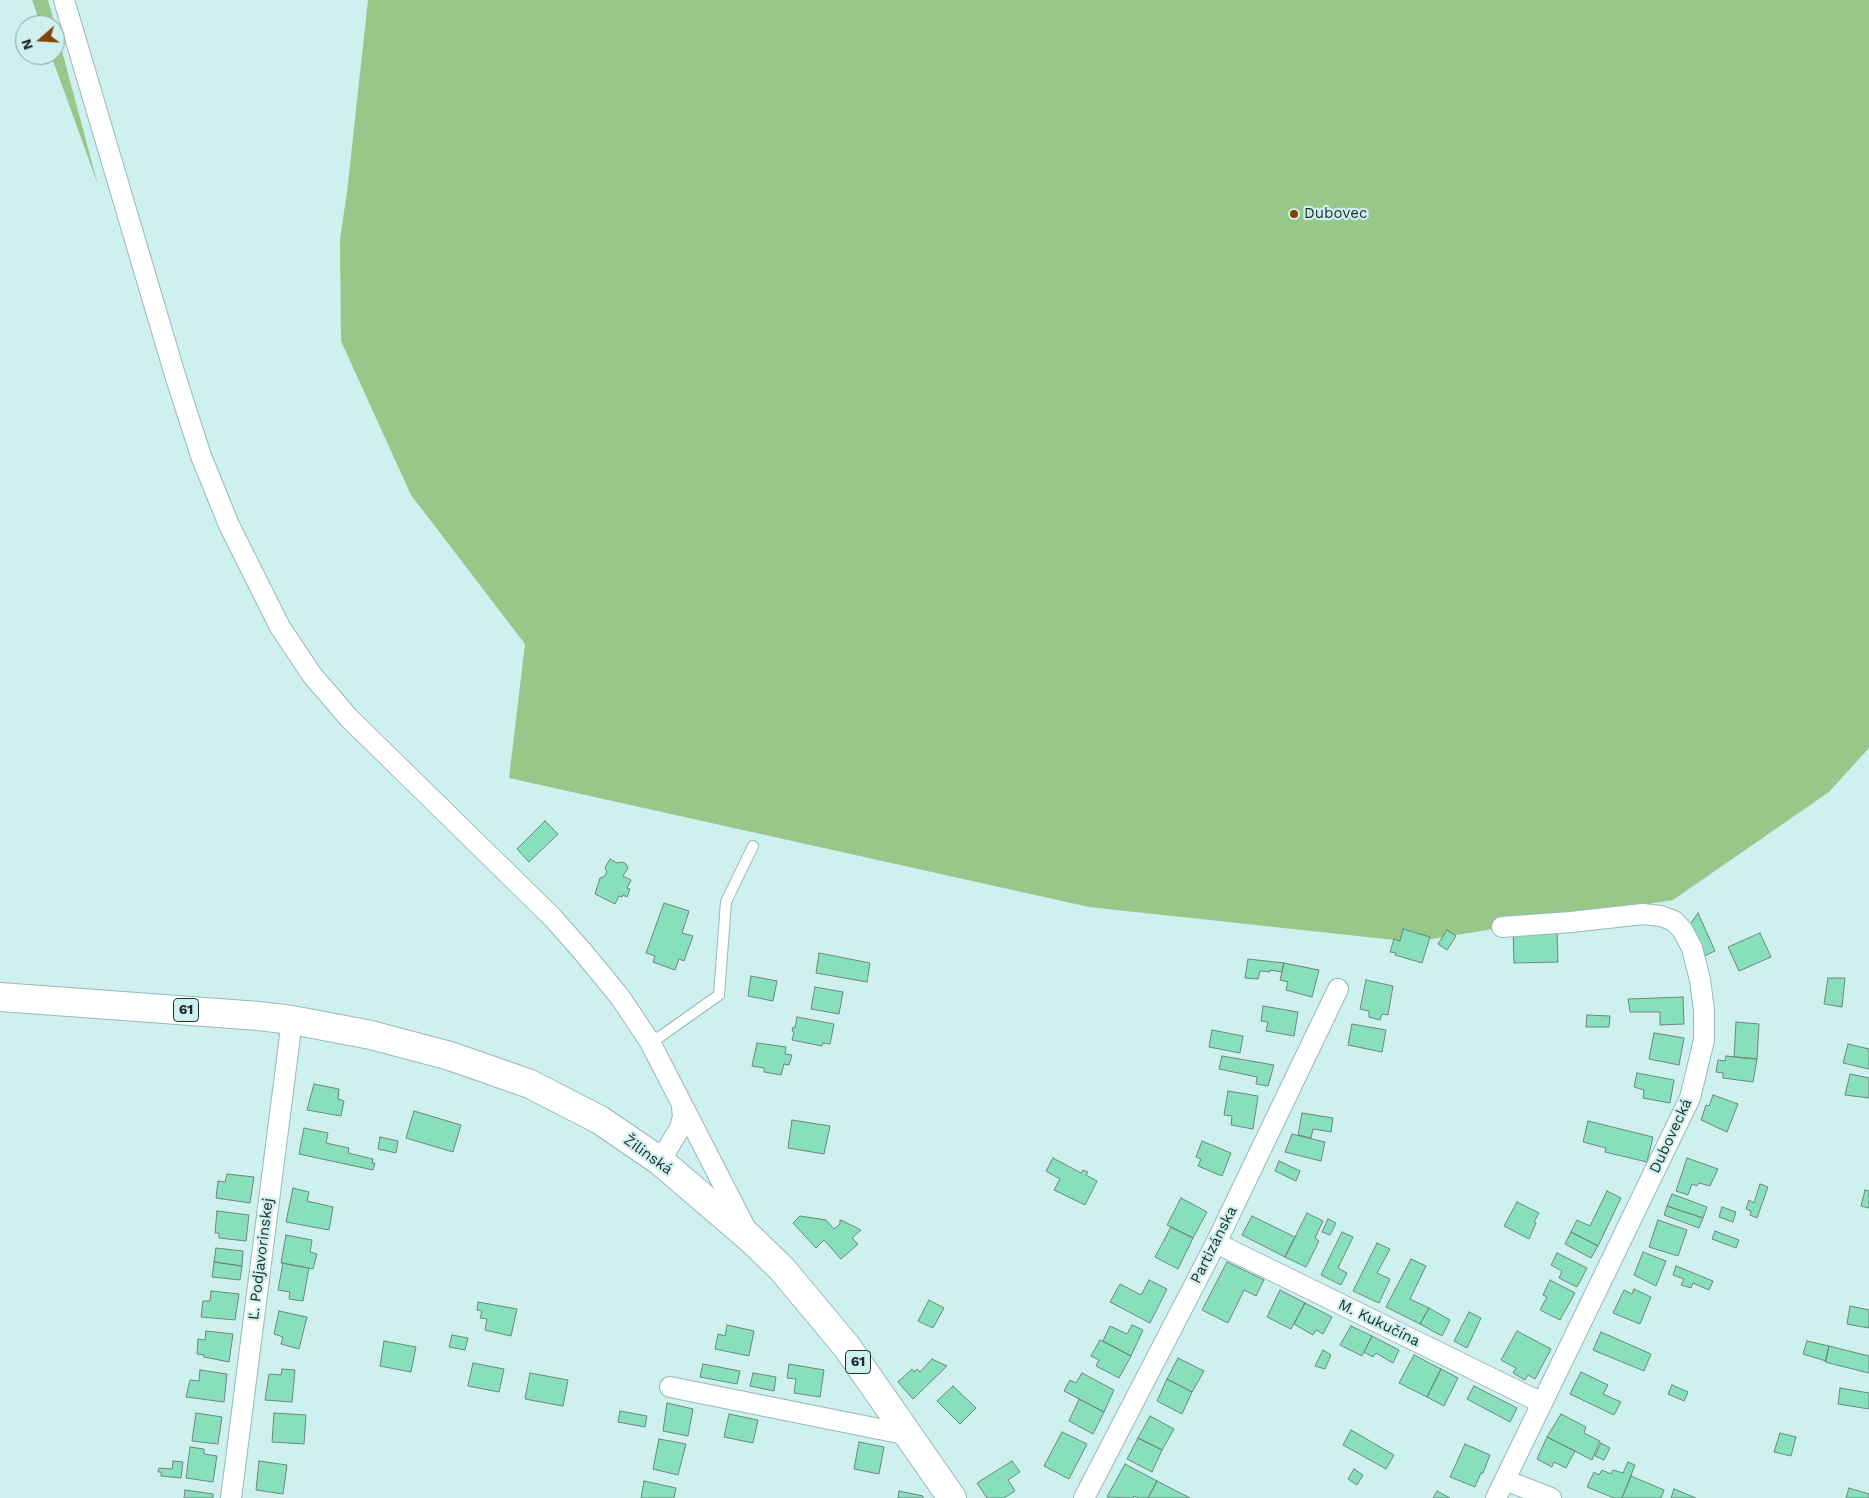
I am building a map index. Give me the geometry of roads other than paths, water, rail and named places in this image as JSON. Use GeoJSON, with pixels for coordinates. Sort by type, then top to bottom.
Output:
{"type":"FeatureCollection","features":[{"type":"Feature","properties":{"kind":"main road","name":"61"},"geometry":{"type":"LineString","coordinates":[[0,997],[112,1004],[292,1020]]}},
{"type":"Feature","properties":{"kind":"main road","name":"Žilinská"},"geometry":{"type":"LineString","coordinates":[[292,1020],[371,1035],[450,1056],[530,1084],[600,1120],[660,1161],[750,1238],[782,1269],[836,1333],[952,1498]]}},
{"type":"Feature","properties":{"kind":"street"},"geometry":{"type":"LineString","coordinates":[[64,0],[201,456],[229,525],[280,627],[312,675],[350,718],[475,840],[565,932],[620,997],[650,1042],[750,1238]]}},
{"type":"Feature","properties":{"kind":"street","name":"Dubovecká"},"geometry":{"type":"LineString","coordinates":[[1496,1498],[1690,1098],[1704,1040],[1704,1010],[1700,980],[1692,948],[1683,931],[1674,921],[1661,916],[1642,914],[1502,927]]}},
{"type":"Feature","properties":{"kind":"street","name":"Partizánska"},"geometry":{"type":"LineString","coordinates":[[1084,1498],[1216,1243],[1338,989]]}},
{"type":"Feature","properties":{"kind":"street","name":"Ľ. Podjavorinskej"},"geometry":{"type":"LineString","coordinates":[[231,1498],[292,1020]]}},
{"type":"Feature","properties":{"kind":"street"},"geometry":{"type":"LineString","coordinates":[[660,1161],[680,1128],[683,1117],[682,1108]]}},
{"type":"Feature","properties":{"kind":"street","name":"M. Kukučína"},"geometry":{"type":"LineString","coordinates":[[1216,1243],[1542,1403]]}},
{"type":"Feature","properties":{"kind":"street"},"geometry":{"type":"LineString","coordinates":[[670,1387],[909,1435]]}},
{"type":"Feature","properties":{"kind":"street"},"geometry":{"type":"LineString","coordinates":[[1505,1480],[1551,1498]]}},
{"type":"Feature","properties":{"kind":"lane"},"geometry":{"type":"LineString","coordinates":[[650,1042],[719,996],[726,902],[753,846]]}},
{"type":"Feature","properties":{"kind":"place","name":"Dubovec"},"geometry":{"type":"Point","coordinates":[1294,214]}}]}
